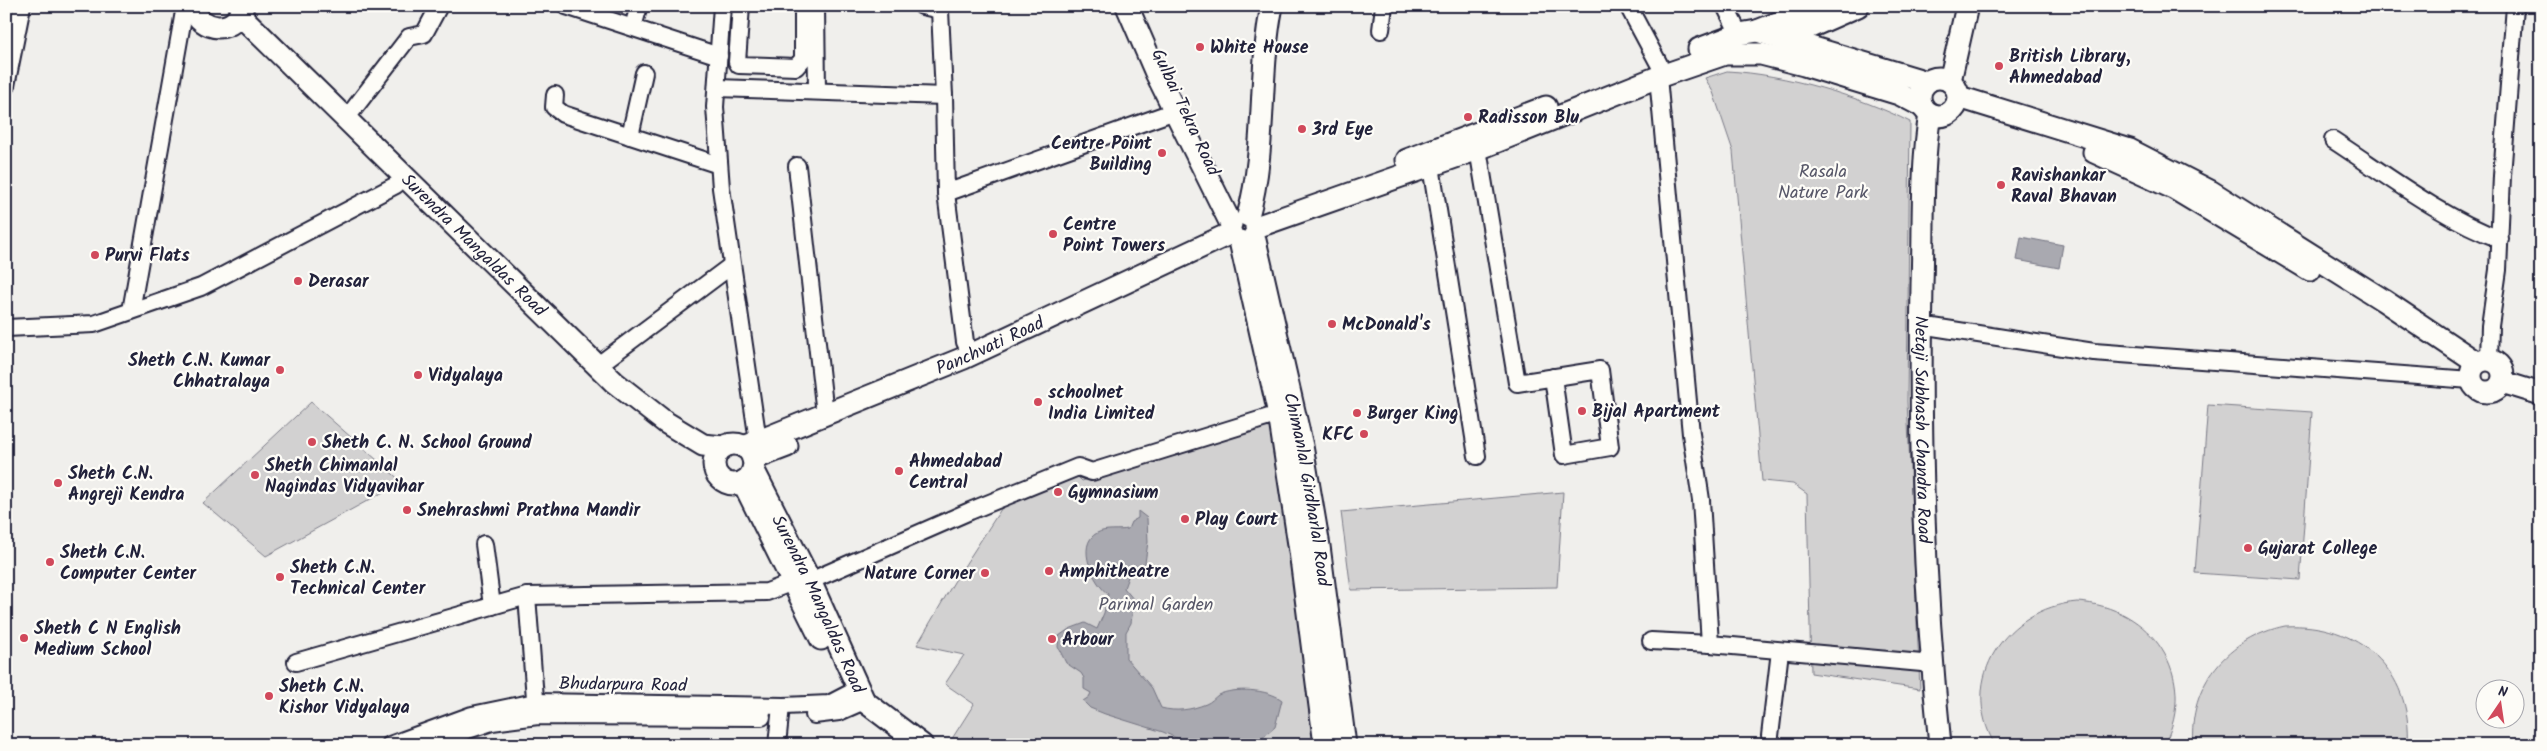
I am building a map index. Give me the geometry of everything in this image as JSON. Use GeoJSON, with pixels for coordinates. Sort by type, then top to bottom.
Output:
{"type":"FeatureCollection","features":[{"type":"Feature","properties":{"kind":"main road"},"geometry":{"type":"LineString","coordinates":[[192,6],[200,21],[207,26],[224,27],[238,15]]}},
{"type":"Feature","properties":{"kind":"main road","name":"Gulbai Tekra Road"},"geometry":{"type":"LineString","coordinates":[[1127,6],[1156,73],[1201,162],[1242,227]]}},
{"type":"Feature","properties":{"kind":"main road","name":"Gulbai Tekra Road"},"geometry":{"type":"LineString","coordinates":[[1137,6],[1171,84],[1242,227]]}},
{"type":"Feature","properties":{"kind":"main road","name":"Chimanlal Girdharlal Road"},"geometry":{"type":"LineString","coordinates":[[1260,6],[1242,227],[1279,414],[1325,745]]}},
{"type":"Feature","properties":{"kind":"main road","name":"Chimanlal Girdharlal Road"},"geometry":{"type":"LineString","coordinates":[[1272,6],[1263,84],[1255,191],[1242,227],[1302,446],[1325,592],[1345,745]]}},
{"type":"Feature","properties":{"kind":"main road"},"geometry":{"type":"LineString","coordinates":[[1242,227],[1478,149],[1658,70],[1820,6]]}},
{"type":"Feature","properties":{"kind":"main road"},"geometry":{"type":"LineString","coordinates":[[1783,39],[1858,6]]}},
{"type":"Feature","properties":{"kind":"main road","name":"Netaji Subhash Chandra Road"},"geometry":{"type":"LineString","coordinates":[[1940,745],[1933,664],[1926,532],[1922,327],[1925,180],[1956,6]]}},
{"type":"Feature","properties":{"kind":"main road","name":"Netaji Subhash Chandra Road"},"geometry":{"type":"LineString","coordinates":[[1952,745],[1940,597],[1933,327],[1940,98],[1967,6]]}},
{"type":"Feature","properties":{"kind":"main road","name":"Surendra Mangaldas Road"},"geometry":{"type":"LineString","coordinates":[[238,15],[614,382],[665,422],[703,445],[741,458],[868,724],[896,745]]}},
{"type":"Feature","properties":{"kind":"main road","name":"Surendra Mangaldas Road"},"geometry":{"type":"LineString","coordinates":[[238,15],[396,185],[607,390],[659,431],[697,454],[741,458]]}},
{"type":"Feature","properties":{"kind":"main road"},"geometry":{"type":"LineString","coordinates":[[1748,33],[1783,39],[1940,98],[2130,150],[2227,202],[2384,300],[2485,372],[2541,394]]}},
{"type":"Feature","properties":{"kind":"main road"},"geometry":{"type":"LineString","coordinates":[[1242,227],[1658,70],[1725,54],[1761,54],[1899,94],[1940,98]]}},
{"type":"Feature","properties":{"kind":"main road","name":"Panchvati Road"},"geometry":{"type":"LineString","coordinates":[[741,458],[825,414],[971,355],[1242,227]]}},
{"type":"Feature","properties":{"kind":"main road","name":"Panchvati Road"},"geometry":{"type":"LineString","coordinates":[[741,458],[970,371],[1242,227]]}},
{"type":"Feature","properties":{"kind":"main road"},"geometry":{"type":"LineString","coordinates":[[2485,372],[2541,386]]}},
{"type":"Feature","properties":{"kind":"main road","name":"Surendra Mangaldas Road"},"geometry":{"type":"LineString","coordinates":[[856,698],[922,745]]}},
{"type":"Feature","properties":{"kind":"street"},"geometry":{"type":"LineString","coordinates":[[6,86],[22,6]]}},
{"type":"Feature","properties":{"kind":"street"},"geometry":{"type":"LineString","coordinates":[[132,311],[185,6]]}},
{"type":"Feature","properties":{"kind":"street"},"geometry":{"type":"LineString","coordinates":[[346,119],[409,36],[424,34],[439,6]]}},
{"type":"Feature","properties":{"kind":"street"},"geometry":{"type":"LineString","coordinates":[[633,27],[639,6]]}},
{"type":"Feature","properties":{"kind":"street"},"geometry":{"type":"LineString","coordinates":[[722,6],[715,107],[719,166],[732,265],[741,458]]}},
{"type":"Feature","properties":{"kind":"street"},"geometry":{"type":"LineString","coordinates":[[741,6],[737,62],[739,65],[796,67],[803,59],[803,6]]}},
{"type":"Feature","properties":{"kind":"street"},"geometry":{"type":"LineString","coordinates":[[816,6],[817,91]]}},
{"type":"Feature","properties":{"kind":"street"},"geometry":{"type":"LineString","coordinates":[[922,6],[942,8],[946,193],[965,342],[971,355]]}},
{"type":"Feature","properties":{"kind":"street"},"geometry":{"type":"LineString","coordinates":[[1381,30],[1384,6]]}},
{"type":"Feature","properties":{"kind":"street"},"geometry":{"type":"LineString","coordinates":[[1628,6],[1658,70],[1691,434],[1701,500],[1710,644]]}},
{"type":"Feature","properties":{"kind":"street"},"geometry":{"type":"LineString","coordinates":[[1725,6],[1748,33]]}},
{"type":"Feature","properties":{"kind":"street"},"geometry":{"type":"LineString","coordinates":[[1933,327],[2094,352],[2373,372],[2485,372],[2498,270],[2515,6]]}},
{"type":"Feature","properties":{"kind":"street"},"geometry":{"type":"LineString","coordinates":[[568,7],[719,56]]}},
{"type":"Feature","properties":{"kind":"street"},"geometry":{"type":"LineString","coordinates":[[630,136],[644,73]]}},
{"type":"Feature","properties":{"kind":"street"},"geometry":{"type":"LineString","coordinates":[[717,88],[944,96]]}},
{"type":"Feature","properties":{"kind":"street"},"geometry":{"type":"LineString","coordinates":[[555,95],[554,107],[563,114],[719,166]]}},
{"type":"Feature","properties":{"kind":"street"},"geometry":{"type":"LineString","coordinates":[[946,193],[1175,111]]}},
{"type":"Feature","properties":{"kind":"street"},"geometry":{"type":"LineString","coordinates":[[2333,140],[2479,232],[2500,239]]}},
{"type":"Feature","properties":{"kind":"street"},"geometry":{"type":"LineString","coordinates":[[1478,149],[1517,383],[1553,377],[1600,370],[1610,447],[1564,455],[1553,377]]}},
{"type":"Feature","properties":{"kind":"street"},"geometry":{"type":"LineString","coordinates":[[797,166],[825,414]]}},
{"type":"Feature","properties":{"kind":"street"},"geometry":{"type":"LineString","coordinates":[[1431,166],[1476,456]]}},
{"type":"Feature","properties":{"kind":"street"},"geometry":{"type":"LineString","coordinates":[[6,328],[94,324],[201,286],[396,185]]}},
{"type":"Feature","properties":{"kind":"street"},"geometry":{"type":"LineString","coordinates":[[597,366],[732,265]]}},
{"type":"Feature","properties":{"kind":"street"},"geometry":{"type":"LineString","coordinates":[[296,662],[527,596],[766,592],[801,582],[1078,467],[1092,472],[1279,414]]}},
{"type":"Feature","properties":{"kind":"street"},"geometry":{"type":"LineString","coordinates":[[484,544],[492,606]]}},
{"type":"Feature","properties":{"kind":"street"},"geometry":{"type":"LineString","coordinates":[[527,596],[536,709]]}},
{"type":"Feature","properties":{"kind":"street"},"geometry":{"type":"LineString","coordinates":[[1651,641],[1710,644],[1933,664]]}},
{"type":"Feature","properties":{"kind":"street"},"geometry":{"type":"LineString","coordinates":[[1770,736],[1780,651]]}},
{"type":"Feature","properties":{"kind":"street","name":"Bhudarpura Road"},"geometry":{"type":"LineString","coordinates":[[390,745],[472,715],[536,709],[832,713],[856,698]]}},
{"type":"Feature","properties":{"kind":"street","name":"Bhudarpura Road"},"geometry":{"type":"LineString","coordinates":[[423,745],[536,709]]}},
{"type":"Feature","properties":{"kind":"street"},"geometry":{"type":"LineString","coordinates":[[777,745],[781,712]]}},
{"type":"Feature","properties":{"kind":"green space","name":"Rasala Nature Park"},"geometry":{"type":"Polygon","coordinates":[[[1727,71],[1773,77],[1821,88],[1868,103],[1910,122],[1907,401],[1920,689],[1811,673],[1807,494],[1793,484],[1762,481],[1733,151],[1713,92],[1705,78],[1727,71]]]}},
{"type":"Feature","properties":{"kind":"green space","name":"Sheth C. N. School Ground"},"geometry":{"type":"Polygon","coordinates":[[[311,402],[402,482],[266,556],[203,503],[311,402]]]}},
{"type":"Feature","properties":{"kind":"green space"},"geometry":{"type":"Polygon","coordinates":[[[2208,405],[2312,412],[2300,580],[2195,573],[2208,405]]]}},
{"type":"Feature","properties":{"kind":"green space","name":"Parimal Garden"},"geometry":{"type":"Polygon","coordinates":[[[1256,427],[1274,428],[1319,745],[948,745],[974,704],[945,684],[964,655],[917,645],[954,582],[1003,506],[1076,475],[1082,481],[1256,427]]]}},
{"type":"Feature","properties":{"kind":"green space"},"geometry":{"type":"Polygon","coordinates":[[[1563,492],[1557,587],[1351,590],[1341,512],[1563,492]]]}},
{"type":"Feature","properties":{"kind":"green space"},"geometry":{"type":"Polygon","coordinates":[[[2077,602],[2103,606],[2127,616],[2147,631],[2162,649],[2172,670],[2176,694],[2174,719],[2164,745],[1995,745],[1985,720],[1982,696],[1986,672],[1995,651],[2010,632],[2029,618],[2052,607],[2077,602]]]}},
{"type":"Feature","properties":{"kind":"green space"},"geometry":{"type":"Polygon","coordinates":[[[2285,626],[2311,627],[2336,632],[2357,642],[2376,656],[2391,673],[2401,694],[2407,718],[2408,745],[2193,745],[2193,723],[2197,703],[2205,684],[2216,668],[2230,653],[2246,641],[2264,632],[2285,626]]]}},
{"type":"Feature","properties":{"kind":"shaded area"},"geometry":{"type":"Polygon","coordinates":[[[2021,237],[2063,245],[2059,268],[2017,260],[2021,237]]]}},
{"type":"Feature","properties":{"kind":"shaded area"},"geometry":{"type":"Polygon","coordinates":[[[1138,511],[1147,518],[1148,542],[1145,563],[1129,574],[1124,588],[1134,600],[1131,623],[1126,632],[1126,658],[1152,688],[1161,708],[1184,710],[1195,708],[1208,703],[1225,692],[1242,690],[1260,691],[1276,696],[1282,700],[1275,727],[1260,740],[1246,745],[1192,745],[1163,732],[1090,708],[1083,701],[1091,693],[1084,689],[1084,678],[1081,673],[1066,663],[1058,647],[1059,636],[1069,629],[1085,623],[1097,629],[1104,613],[1108,594],[1097,582],[1089,564],[1087,546],[1091,539],[1101,531],[1128,529],[1131,522],[1138,518],[1138,511]]]}},
{"type":"Feature","properties":{"kind":"place","name":"White House"},"geometry":{"type":"Point","coordinates":[1200,47]}},
{"type":"Feature","properties":{"kind":"place","name":"British Library, Ahmedabad"},"geometry":{"type":"Point","coordinates":[1999,66]}},
{"type":"Feature","properties":{"kind":"place","name":"Radisson Blu"},"geometry":{"type":"Point","coordinates":[1468,117]}},
{"type":"Feature","properties":{"kind":"place","name":"3rd Eye"},"geometry":{"type":"Point","coordinates":[1302,129]}},
{"type":"Feature","properties":{"kind":"place","name":"Centre Point Building"},"geometry":{"type":"Point","coordinates":[1162,153]}},
{"type":"Feature","properties":{"kind":"place","name":"Ravishankar Raval Bhavan"},"geometry":{"type":"Point","coordinates":[2001,185]}},
{"type":"Feature","properties":{"kind":"place","name":"Centre Point Towers"},"geometry":{"type":"Point","coordinates":[1053,234]}},
{"type":"Feature","properties":{"kind":"place","name":"Purvi Flats"},"geometry":{"type":"Point","coordinates":[95,255]}},
{"type":"Feature","properties":{"kind":"place","name":"Derasar"},"geometry":{"type":"Point","coordinates":[298,281]}},
{"type":"Feature","properties":{"kind":"place","name":"McDonald's"},"geometry":{"type":"Point","coordinates":[1332,324]}},
{"type":"Feature","properties":{"kind":"place","name":"Sheth C.N. Kumar Chhatralaya"},"geometry":{"type":"Point","coordinates":[280,370]}},
{"type":"Feature","properties":{"kind":"place","name":"Vidyalaya"},"geometry":{"type":"Point","coordinates":[418,375]}},
{"type":"Feature","properties":{"kind":"place","name":"schoolnet India Limited"},"geometry":{"type":"Point","coordinates":[1038,402]}},
{"type":"Feature","properties":{"kind":"place","name":"Bijal Apartment"},"geometry":{"type":"Point","coordinates":[1582,411]}},
{"type":"Feature","properties":{"kind":"place","name":"Burger King"},"geometry":{"type":"Point","coordinates":[1357,413]}},
{"type":"Feature","properties":{"kind":"place","name":"KFC"},"geometry":{"type":"Point","coordinates":[1364,434]}},
{"type":"Feature","properties":{"kind":"place","name":"Sheth C. N. School Ground"},"geometry":{"type":"Point","coordinates":[312,442]}},
{"type":"Feature","properties":{"kind":"place","name":"Ahmedabad Central"},"geometry":{"type":"Point","coordinates":[899,471]}},
{"type":"Feature","properties":{"kind":"place","name":"Sheth Chimanlal Nagindas Vidyavihar"},"geometry":{"type":"Point","coordinates":[255,475]}},
{"type":"Feature","properties":{"kind":"place","name":"Sheth C.N. Angreji Kendra"},"geometry":{"type":"Point","coordinates":[58,483]}},
{"type":"Feature","properties":{"kind":"place","name":"Gymnasium"},"geometry":{"type":"Point","coordinates":[1058,492]}},
{"type":"Feature","properties":{"kind":"place","name":"Snehrashmi Prathna Mandir"},"geometry":{"type":"Point","coordinates":[407,510]}},
{"type":"Feature","properties":{"kind":"place","name":"Play Court"},"geometry":{"type":"Point","coordinates":[1185,519]}},
{"type":"Feature","properties":{"kind":"place","name":"Gujarat College"},"geometry":{"type":"Point","coordinates":[2248,548]}},
{"type":"Feature","properties":{"kind":"place","name":"Sheth C.N. Computer Center"},"geometry":{"type":"Point","coordinates":[50,562]}},
{"type":"Feature","properties":{"kind":"place","name":"Amphitheatre"},"geometry":{"type":"Point","coordinates":[1049,571]}},
{"type":"Feature","properties":{"kind":"place","name":"Nature Corner"},"geometry":{"type":"Point","coordinates":[985,573]}},
{"type":"Feature","properties":{"kind":"place","name":"Sheth C.N. Technical Center"},"geometry":{"type":"Point","coordinates":[280,577]}},
{"type":"Feature","properties":{"kind":"place","name":"Sheth C N English Medium School"},"geometry":{"type":"Point","coordinates":[24,638]}},
{"type":"Feature","properties":{"kind":"place","name":"Arbour"},"geometry":{"type":"Point","coordinates":[1052,639]}},
{"type":"Feature","properties":{"kind":"place","name":"Sheth C.N. Kishor Vidyalaya"},"geometry":{"type":"Point","coordinates":[269,696]}}]}
